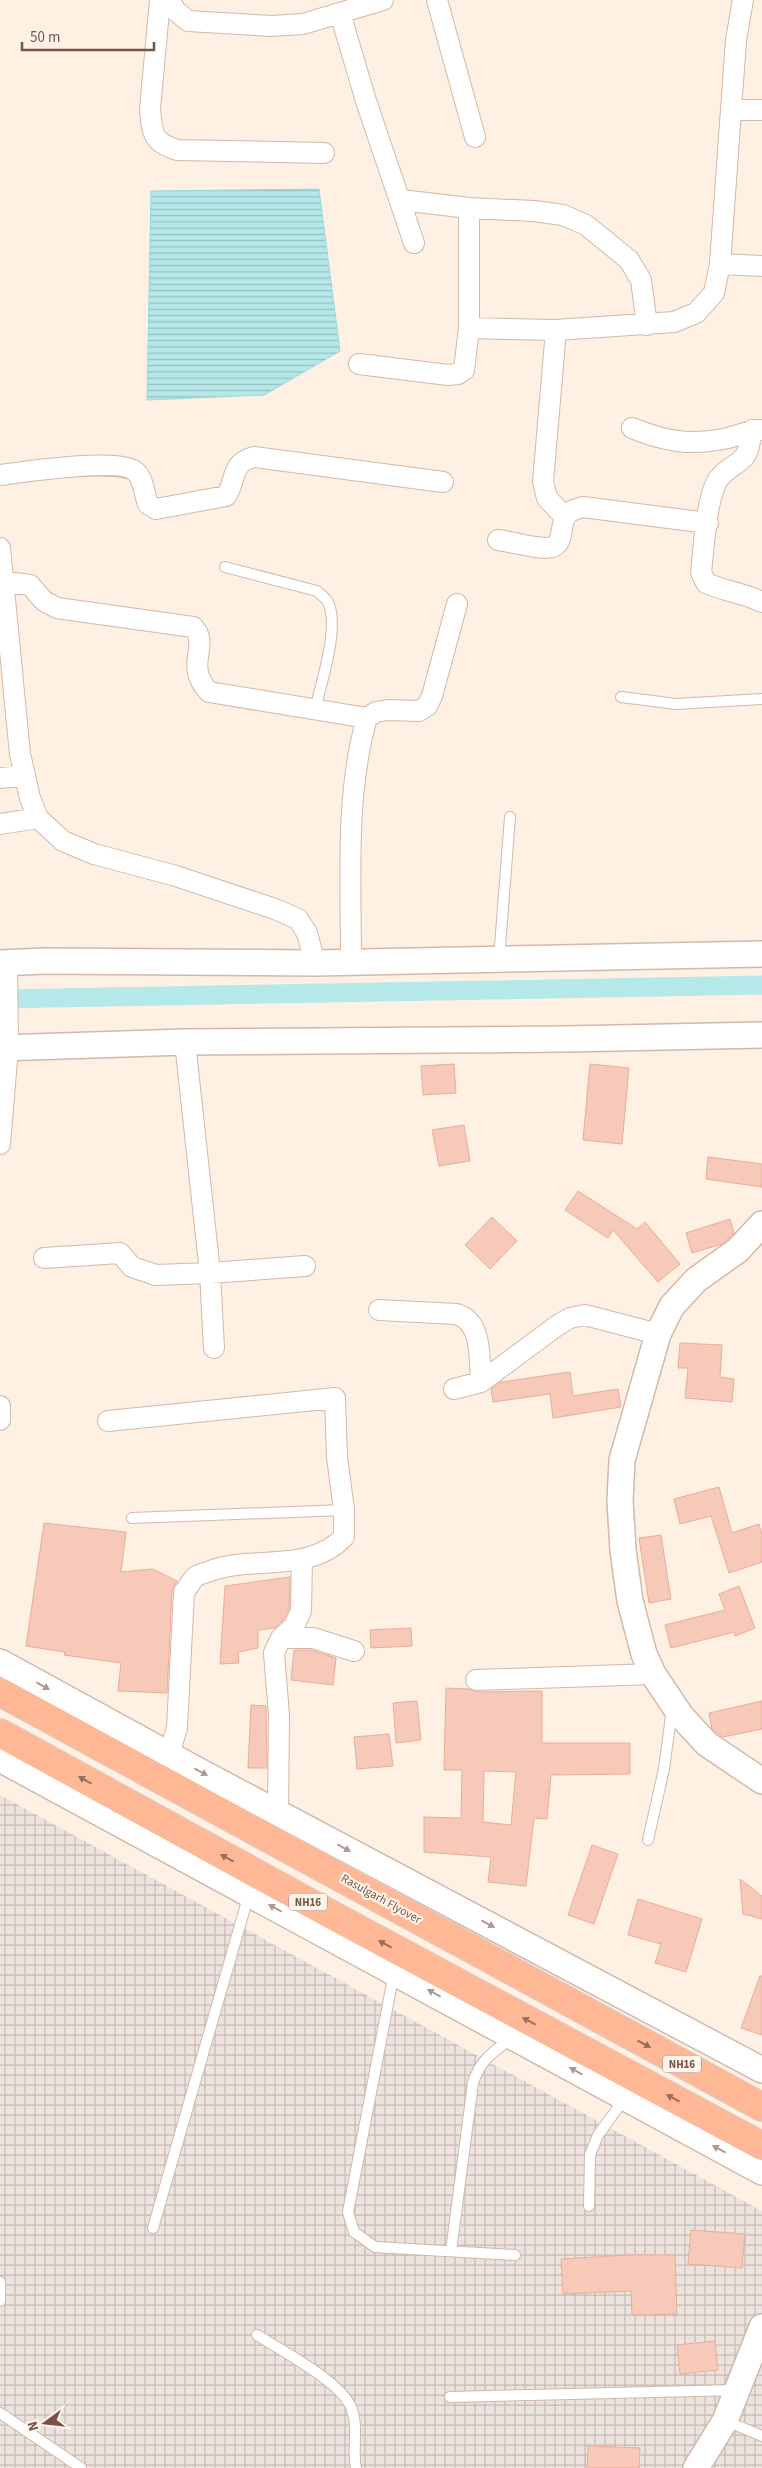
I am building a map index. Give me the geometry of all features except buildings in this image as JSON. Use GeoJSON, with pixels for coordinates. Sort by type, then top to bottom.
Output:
{"type":"FeatureCollection","features":[{"type":"Feature","properties":{"kind":"highway","name":"Rasulgarh Flyover"},"geometry":{"type":"LineString","coordinates":[[0,1692],[762,2107]]}},
{"type":"Feature","properties":{"kind":"highway","name":"NH16"},"geometry":{"type":"LineString","coordinates":[[0,1733],[339,1919],[762,2146]]}},
{"type":"Feature","properties":{"kind":"street"},"geometry":{"type":"LineString","coordinates":[[160,0],[150,109],[151,127],[155,138],[163,146],[177,150],[324,153]]}},
{"type":"Feature","properties":{"kind":"street"},"geometry":{"type":"LineString","coordinates":[[169,0],[176,11],[188,21],[210,24],[271,26],[303,24],[383,0]]}},
{"type":"Feature","properties":{"kind":"street"},"geometry":{"type":"LineString","coordinates":[[437,0],[475,137]]}},
{"type":"Feature","properties":{"kind":"street"},"geometry":{"type":"LineString","coordinates":[[469,328],[556,330],[674,322],[696,313],[714,293],[720,264],[736,40],[743,0]]}},
{"type":"Feature","properties":{"kind":"street"},"geometry":{"type":"LineString","coordinates":[[340,13],[366,100],[414,243]]}},
{"type":"Feature","properties":{"kind":"street"},"geometry":{"type":"LineString","coordinates":[[731,110],[762,110]]}},
{"type":"Feature","properties":{"kind":"street"},"geometry":{"type":"LineString","coordinates":[[400,200],[469,208],[534,211],[564,215],[586,225],[629,260],[641,280],[647,325]]}},
{"type":"Feature","properties":{"kind":"street"},"geometry":{"type":"LineString","coordinates":[[359,364],[448,375],[458,374],[464,370],[469,328],[469,208]]}},
{"type":"Feature","properties":{"kind":"street"},"geometry":{"type":"LineString","coordinates":[[720,264],[762,266]]}},
{"type":"Feature","properties":{"kind":"street"},"geometry":{"type":"LineString","coordinates":[[556,330],[543,482],[547,498],[565,517]]}},
{"type":"Feature","properties":{"kind":"street"},"geometry":{"type":"LineString","coordinates":[[632,428],[666,441],[688,443],[728,438],[757,430]]}},
{"type":"Feature","properties":{"kind":"street"},"geometry":{"type":"LineString","coordinates":[[757,430],[746,454],[740,461],[729,467],[717,480],[711,496],[701,572],[706,583],[722,590],[744,594],[762,602]]}},
{"type":"Feature","properties":{"kind":"street"},"geometry":{"type":"LineString","coordinates":[[0,475],[82,466],[127,468],[136,471],[142,482],[148,504],[156,509],[226,496],[231,489],[238,465],[244,460],[254,458],[443,482]]}},
{"type":"Feature","properties":{"kind":"street"},"geometry":{"type":"LineString","coordinates":[[498,540],[545,548],[555,546],[562,538],[565,517],[573,510],[583,507],[708,523]]}},
{"type":"Feature","properties":{"kind":"street"},"geometry":{"type":"LineString","coordinates":[[0,548],[20,754],[30,798],[38,818],[63,841],[94,854],[185,879],[275,909],[298,919],[307,933],[315,963]]}},
{"type":"Feature","properties":{"kind":"street"},"geometry":{"type":"LineString","coordinates":[[2,581],[30,585],[44,602],[57,608],[193,628],[198,632],[200,642],[196,668],[200,682],[209,692],[368,718]]}},
{"type":"Feature","properties":{"kind":"street"},"geometry":{"type":"LineString","coordinates":[[351,962],[350,836],[362,735],[368,718],[376,712],[388,710],[419,711],[427,706],[457,604]]}},
{"type":"Feature","properties":{"kind":"street"},"geometry":{"type":"LineString","coordinates":[[0,778],[25,776]]}},
{"type":"Feature","properties":{"kind":"street"},"geometry":{"type":"LineString","coordinates":[[0,824],[38,818]]}},
{"type":"Feature","properties":{"kind":"street"},"geometry":{"type":"LineString","coordinates":[[0,1144],[8,987],[4,963],[315,963],[762,954]]}},
{"type":"Feature","properties":{"kind":"street"},"geometry":{"type":"LineString","coordinates":[[5,1042],[556,1039],[762,1035]]}},
{"type":"Feature","properties":{"kind":"street"},"geometry":{"type":"LineString","coordinates":[[185,1042],[210,1273],[214,1348]]}},
{"type":"Feature","properties":{"kind":"street"},"geometry":{"type":"LineString","coordinates":[[762,1224],[738,1250],[696,1280],[672,1306],[658,1334],[622,1460],[620,1502],[630,1601],[644,1654],[653,1674],[673,1703],[707,1744],[762,1780]]}},
{"type":"Feature","properties":{"kind":"street"},"geometry":{"type":"LineString","coordinates":[[44,1258],[120,1253],[132,1267],[156,1276],[305,1266]]}},
{"type":"Feature","properties":{"kind":"street"},"geometry":{"type":"LineString","coordinates":[[379,1310],[466,1316],[474,1328],[478,1344],[481,1382]]}},
{"type":"Feature","properties":{"kind":"street"},"geometry":{"type":"LineString","coordinates":[[454,1389],[481,1382],[570,1318],[585,1315],[658,1334]]}},
{"type":"Feature","properties":{"kind":"street"},"geometry":{"type":"LineString","coordinates":[[108,1421],[335,1398],[337,1457],[344,1510],[344,1537],[334,1548],[316,1556],[302,1559],[221,1566],[196,1576],[184,1592],[177,1728],[169,1754]]}},
{"type":"Feature","properties":{"kind":"street"},"geometry":{"type":"LineString","coordinates":[[0,1406],[0,1420]]}},
{"type":"Feature","properties":{"kind":"street"},"geometry":{"type":"LineString","coordinates":[[278,1813],[278,1715],[274,1653],[281,1638],[294,1626],[301,1611],[302,1559]]}},
{"type":"Feature","properties":{"kind":"street"},"geometry":{"type":"LineString","coordinates":[[281,1638],[313,1638],[331,1642],[354,1651]]}},
{"type":"Feature","properties":{"kind":"street"},"geometry":{"type":"LineString","coordinates":[[0,1662],[278,1813],[762,2070]]}},
{"type":"Feature","properties":{"kind":"street"},"geometry":{"type":"LineString","coordinates":[[476,1680],[653,1674]]}},
{"type":"Feature","properties":{"kind":"street"},"geometry":{"type":"LineString","coordinates":[[0,1759],[762,2172]]}},
{"type":"Feature","properties":{"kind":"street"},"geometry":{"type":"LineString","coordinates":[[696,2468],[725,2420],[762,2327]]}},
{"type":"Feature","properties":{"kind":"lane"},"geometry":{"type":"LineString","coordinates":[[225,568],[318,591],[328,600],[332,614],[331,634],[314,710]]}},
{"type":"Feature","properties":{"kind":"lane"},"geometry":{"type":"LineString","coordinates":[[621,696],[676,704],[762,699]]}},
{"type":"Feature","properties":{"kind":"lane"},"geometry":{"type":"LineString","coordinates":[[499,960],[510,817]]}},
{"type":"Feature","properties":{"kind":"lane"},"geometry":{"type":"LineString","coordinates":[[132,1518],[344,1510]]}},
{"type":"Feature","properties":{"kind":"lane"},"geometry":{"type":"LineString","coordinates":[[648,1840],[664,1769],[673,1703]]}},
{"type":"Feature","properties":{"kind":"lane"},"geometry":{"type":"LineString","coordinates":[[153,2228],[249,1893]]}},
{"type":"Feature","properties":{"kind":"lane"},"geometry":{"type":"LineString","coordinates":[[394,1972],[348,2212],[354,2232],[374,2247],[515,2255]]}},
{"type":"Feature","properties":{"kind":"lane"},"geometry":{"type":"LineString","coordinates":[[451,2251],[473,2083],[478,2068],[486,2058],[513,2037]]}},
{"type":"Feature","properties":{"kind":"lane"},"geometry":{"type":"LineString","coordinates":[[589,2206],[590,2155],[598,2135],[625,2098]]}},
{"type":"Feature","properties":{"kind":"lane"},"geometry":{"type":"LineString","coordinates":[[0,2282],[0,2300]]}},
{"type":"Feature","properties":{"kind":"lane"},"geometry":{"type":"LineString","coordinates":[[257,2335],[340,2389],[351,2407],[355,2424],[354,2455],[356,2468]]}},
{"type":"Feature","properties":{"kind":"lane"},"geometry":{"type":"LineString","coordinates":[[450,2397],[738,2390]]}},
{"type":"Feature","properties":{"kind":"lane"},"geometry":{"type":"LineString","coordinates":[[0,2413],[81,2468]]}},
{"type":"Feature","properties":{"kind":"lane"},"geometry":{"type":"LineString","coordinates":[[725,2420],[762,2436]]}},
{"type":"Feature","properties":{"kind":"shaded area"},"geometry":{"type":"Polygon","coordinates":[[[0,1795],[762,2211],[762,2468],[0,2468],[0,1795]]]}},
{"type":"Feature","properties":{"kind":"water"},"geometry":{"type":"Polygon","coordinates":[[[319,189],[340,351],[264,395],[147,400],[151,191],[319,189]]]}},
{"type":"Feature","properties":{"kind":"waterway"},"geometry":{"type":"LineString","coordinates":[[0,999],[762,985]]}}]}
